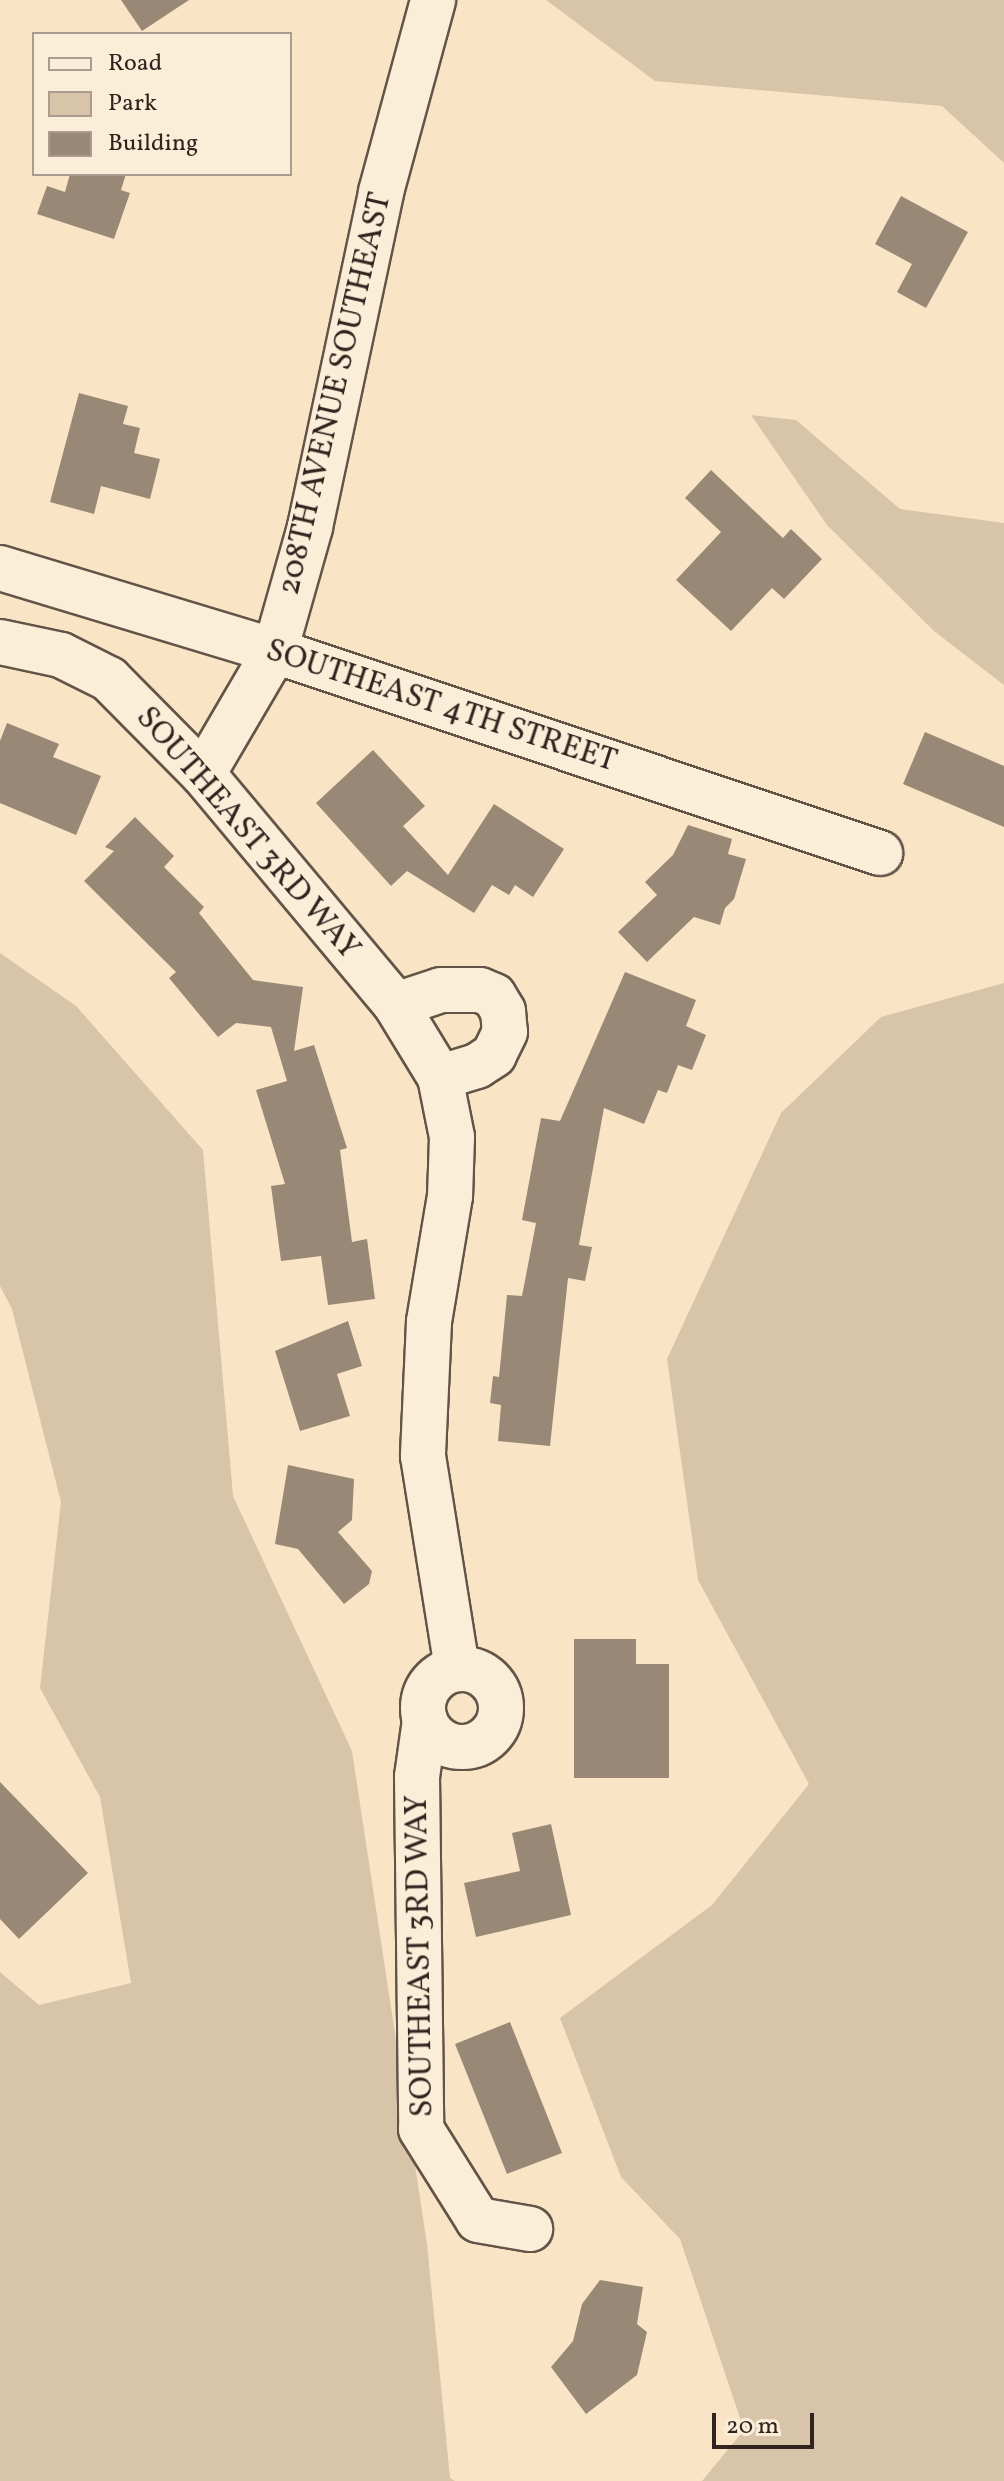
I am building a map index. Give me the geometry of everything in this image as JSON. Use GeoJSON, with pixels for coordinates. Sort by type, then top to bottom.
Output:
{"type":"FeatureCollection","features":[{"type":"Feature","properties":{"kind":"street","name":"208TH AVENUE SOUTHEAST"},"geometry":{"type":"LineString","coordinates":[[203,774],[275,651],[310,527],[381,192],[433,0]]}},
{"type":"Feature","properties":{"kind":"street","name":"SOUTHEAST 4TH STREET"},"geometry":{"type":"LineString","coordinates":[[0,568],[275,651],[880,853]]}},
{"type":"Feature","properties":{"kind":"street","name":"SOUTHEAST 3RD WAY"},"geometry":{"type":"LineString","coordinates":[[0,642],[61,655],[109,679],[203,774],[396,1005],[440,1077],[452,1137],[450,1196],[429,1322],[423,1456],[457,1669],[444,1673],[426,1693],[417,1777],[421,2129],[478,2220],[530,2229]]}},
{"type":"Feature","properties":{"kind":"street"},"geometry":{"type":"LineString","coordinates":[[396,1005],[441,990],[480,990],[494,996],[503,1011],[505,1032],[494,1055],[477,1066],[440,1077]]}},
{"type":"Feature","properties":{"kind":"street"},"geometry":{"type":"LineString","coordinates":[[425,1720],[442,1741],[455,1746],[468,1747],[492,1734],[502,1709],[500,1695],[483,1674],[457,1669]]}},
{"type":"Feature","properties":{"kind":"green space"},"geometry":{"type":"Polygon","coordinates":[[[546,0],[1004,0],[1004,163],[942,106],[655,81],[546,0]]]}},
{"type":"Feature","properties":{"kind":"green space"},"geometry":{"type":"Polygon","coordinates":[[[751,415],[796,420],[900,509],[1004,523],[1004,685],[934,631],[827,525],[751,415]]]}},
{"type":"Feature","properties":{"kind":"green space"},"geometry":{"type":"Polygon","coordinates":[[[0,953],[76,1006],[203,1150],[233,1496],[352,1751],[427,2244],[450,2478],[455,2481],[0,2481],[0,1972],[39,2005],[131,1983],[100,1797],[40,1688],[61,1502],[12,1309],[0,1286],[0,953]]]}},
{"type":"Feature","properties":{"kind":"green space"},"geometry":{"type":"Polygon","coordinates":[[[1004,983],[1004,2481],[702,2481],[744,2430],[680,2239],[621,2177],[560,2018],[712,1905],[809,1784],[698,1580],[667,1359],[781,1113],[881,1017],[1004,983]]]}},
{"type":"Feature","properties":{"kind":"building"},"geometry":{"type":"Polygon","coordinates":[[[121,0],[189,0],[142,31],[121,0]]]}},
{"type":"Feature","properties":{"kind":"building"},"geometry":{"type":"Polygon","coordinates":[[[69,176],[125,176],[121,190],[130,193],[114,239],[37,214],[47,186],[65,192],[69,176]]]}},
{"type":"Feature","properties":{"kind":"building"},"geometry":{"type":"Polygon","coordinates":[[[901,196],[968,232],[926,308],[897,292],[912,264],[875,244],[901,196]]]}},
{"type":"Feature","properties":{"kind":"building"},"geometry":{"type":"Polygon","coordinates":[[[79,393],[128,406],[123,424],[140,428],[134,453],[160,459],[150,499],[101,486],[94,514],[50,502],[79,393]]]}},
{"type":"Feature","properties":{"kind":"building"},"geometry":{"type":"Polygon","coordinates":[[[711,470],[783,538],[791,529],[822,559],[784,599],[772,588],[731,631],[676,580],[721,532],[685,498],[711,470]]]}},
{"type":"Feature","properties":{"kind":"building"},"geometry":{"type":"Polygon","coordinates":[[[7,723],[59,744],[53,757],[101,776],[76,835],[0,803],[0,741],[7,723]]]}},
{"type":"Feature","properties":{"kind":"building"},"geometry":{"type":"Polygon","coordinates":[[[925,732],[1004,766],[1004,827],[903,784],[925,732]]]}},
{"type":"Feature","properties":{"kind":"building"},"geometry":{"type":"Polygon","coordinates":[[[373,750],[425,806],[403,826],[448,875],[494,804],[564,849],[533,897],[515,885],[509,895],[492,885],[474,913],[407,871],[391,886],[316,803],[373,750]]]}},
{"type":"Feature","properties":{"kind":"building"},"geometry":{"type":"Polygon","coordinates":[[[135,817],[174,856],[164,867],[204,907],[199,913],[253,980],[303,987],[294,1051],[314,1045],[347,1148],[340,1150],[352,1242],[367,1239],[375,1299],[328,1305],[321,1256],[281,1261],[271,1186],[285,1184],[256,1090],[287,1081],[271,1027],[236,1023],[218,1037],[169,978],[176,972],[84,881],[114,851],[105,847],[135,817]]]}},
{"type":"Feature","properties":{"kind":"building"},"geometry":{"type":"Polygon","coordinates":[[[688,825],[732,839],[728,854],[746,859],[734,899],[725,908],[720,925],[694,917],[647,962],[618,932],[657,895],[645,882],[673,855],[688,825]]]}},
{"type":"Feature","properties":{"kind":"building"},"geometry":{"type":"Polygon","coordinates":[[[625,972],[696,1000],[686,1026],[706,1035],[692,1070],[678,1065],[667,1093],[658,1090],[644,1124],[604,1108],[579,1245],[592,1247],[585,1281],[568,1278],[550,1446],[498,1441],[501,1405],[490,1403],[493,1376],[499,1377],[507,1295],[522,1296],[536,1223],[522,1220],[541,1118],[560,1121],[625,972]]]}},
{"type":"Feature","properties":{"kind":"building"},"geometry":{"type":"Polygon","coordinates":[[[348,1321],[362,1366],[337,1374],[350,1416],[300,1431],[275,1351],[348,1321]]]}},
{"type":"Feature","properties":{"kind":"building"},"geometry":{"type":"Polygon","coordinates":[[[288,1465],[354,1479],[352,1520],[338,1532],[372,1571],[369,1584],[344,1604],[298,1549],[275,1544],[288,1465]]]}},
{"type":"Feature","properties":{"kind":"building"},"geometry":{"type":"Polygon","coordinates":[[[574,1639],[636,1639],[636,1664],[669,1664],[669,1778],[574,1778],[574,1639]]]}},
{"type":"Feature","properties":{"kind":"building"},"geometry":{"type":"Polygon","coordinates":[[[0,1782],[88,1873],[19,1939],[0,1919],[0,1782]]]}},
{"type":"Feature","properties":{"kind":"building"},"geometry":{"type":"Polygon","coordinates":[[[551,1824],[571,1915],[476,1937],[464,1883],[520,1871],[512,1833],[551,1824]]]}},
{"type":"Feature","properties":{"kind":"building"},"geometry":{"type":"Polygon","coordinates":[[[510,2022],[562,2153],[507,2174],[455,2044],[510,2022]]]}},
{"type":"Feature","properties":{"kind":"building"},"geometry":{"type":"Polygon","coordinates":[[[600,2280],[643,2287],[637,2324],[647,2332],[637,2375],[586,2414],[551,2367],[573,2341],[582,2304],[600,2280]]]}}]}
